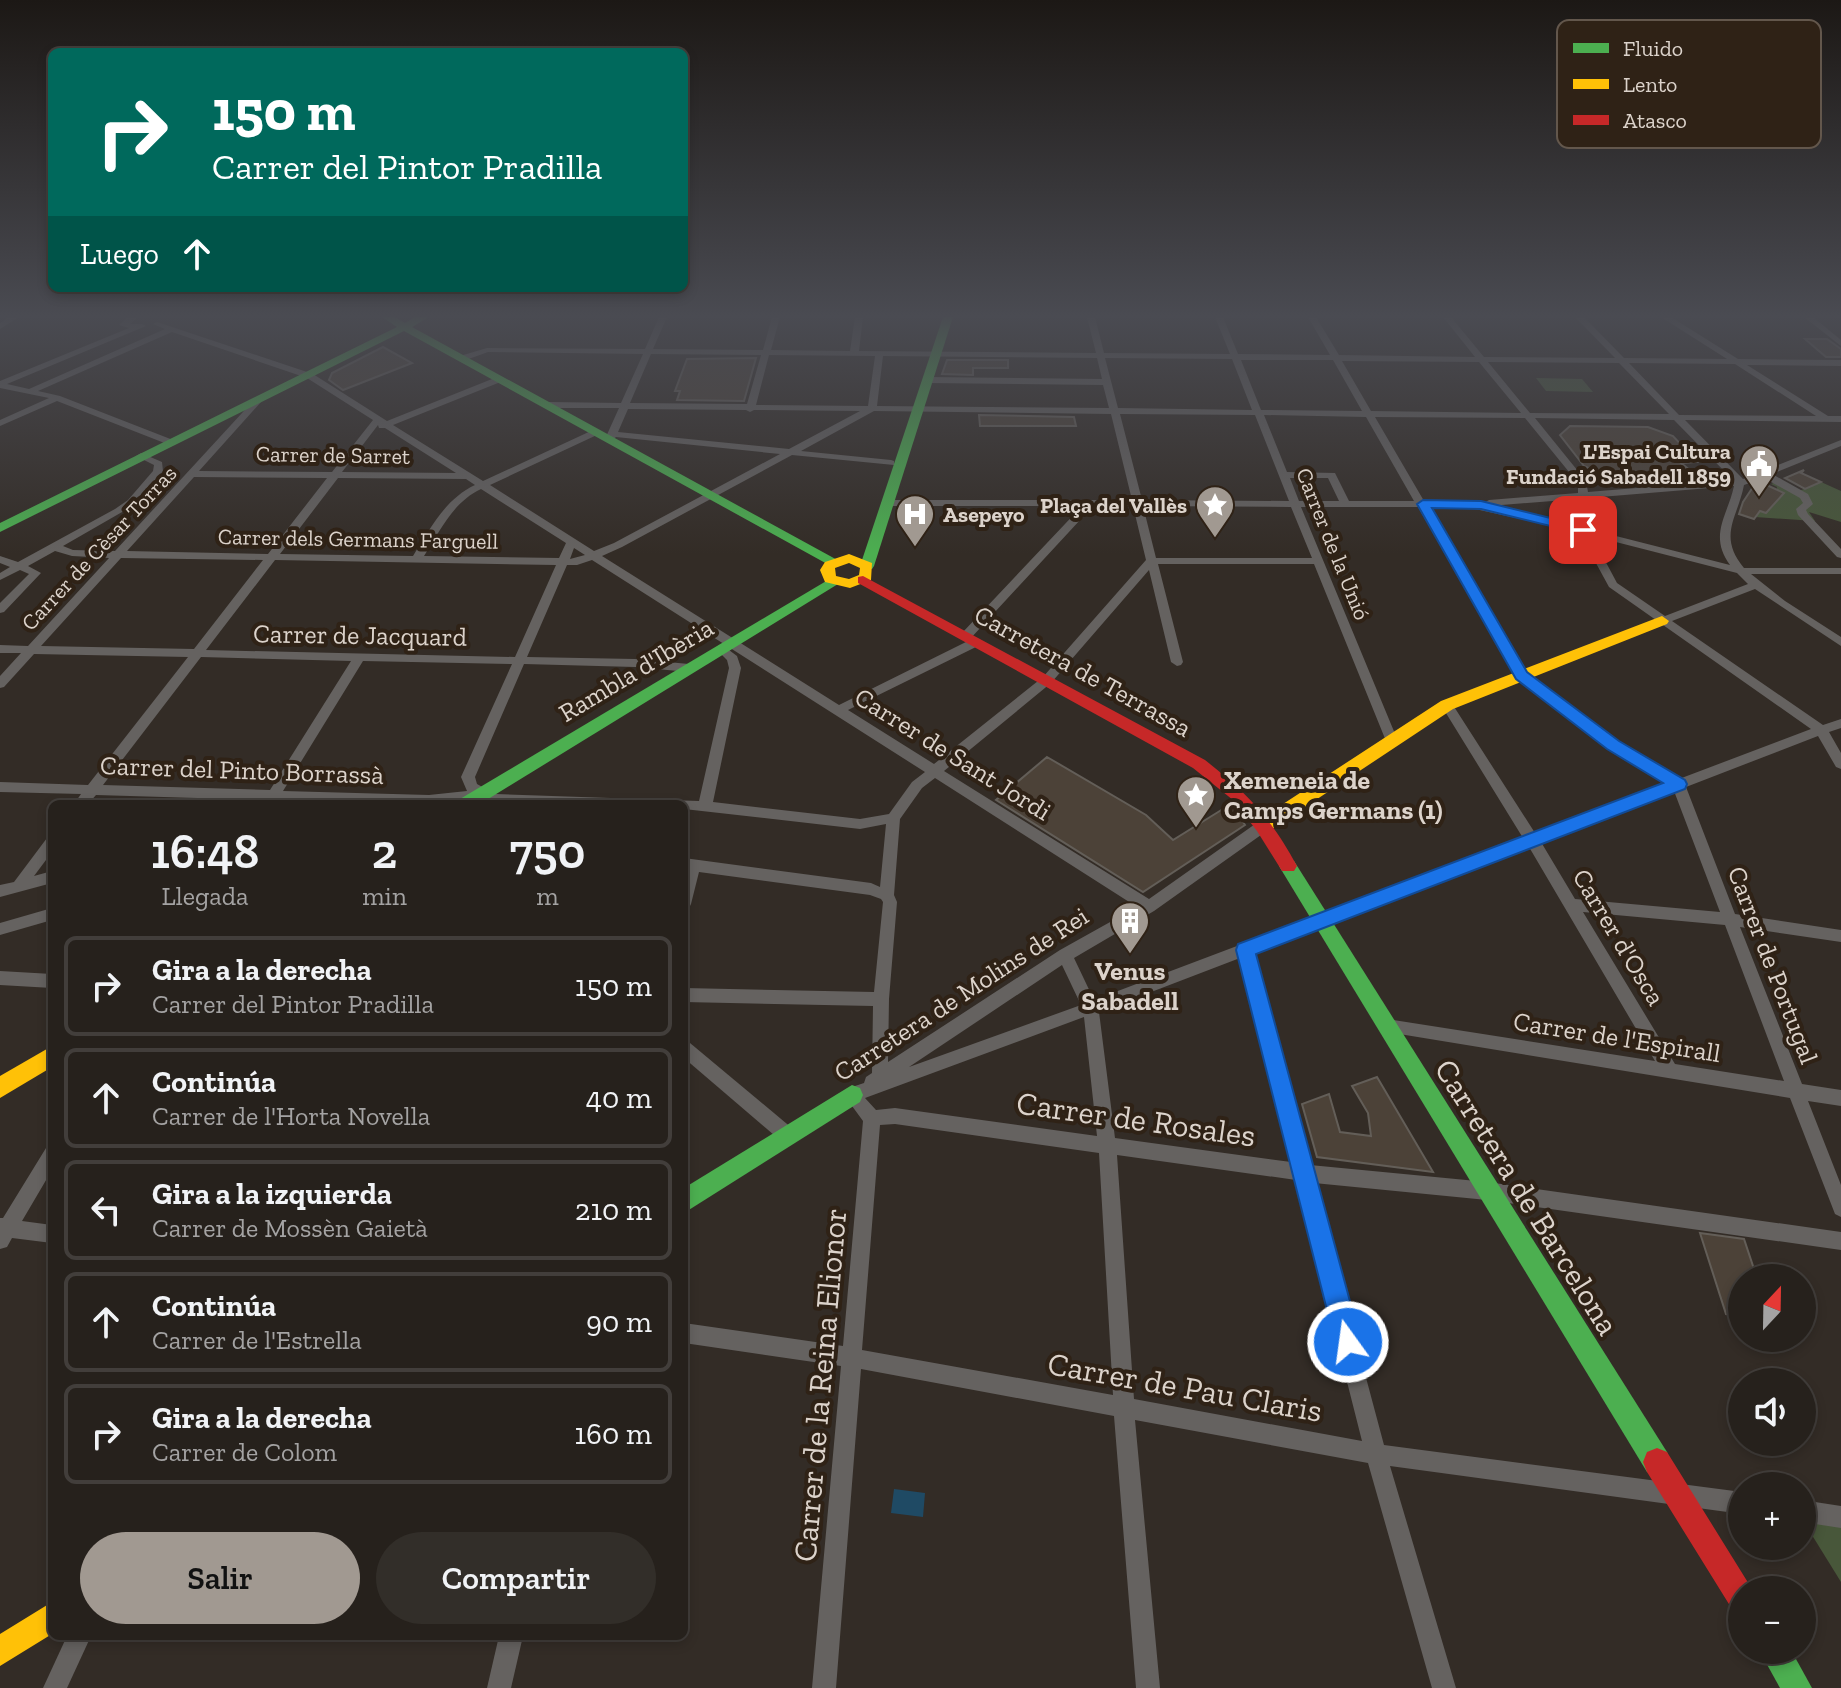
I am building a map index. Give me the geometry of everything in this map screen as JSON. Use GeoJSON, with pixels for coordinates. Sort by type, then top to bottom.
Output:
{"type":"FeatureCollection","features":[{"type":"Feature","properties":{"kind":"main road"},"geometry":{"type":"LineString","coordinates":[[0,528],[141,456],[270,396]]}},
{"type":"Feature","properties":{"kind":"main road"},"geometry":{"type":"LineString","coordinates":[[532,396],[607,435],[839,567],[850,584],[865,573],[918,396]]}},
{"type":"Feature","properties":{"kind":"main road"},"geometry":{"type":"LineString","coordinates":[[839,567],[864,541],[891,463],[920,396]]}},
{"type":"Feature","properties":{"kind":"main road","name":"Carretera de Terrassa"},"geometry":{"type":"LineString","coordinates":[[839,567],[865,573],[971,639],[1199,764],[1239,796],[1263,826]]}},
{"type":"Feature","properties":{"kind":"main road","name":"Rambla d'Ibèria"},"geometry":{"type":"LineString","coordinates":[[474,799],[726,645],[839,567]]}},
{"type":"Feature","properties":{"kind":"main road"},"geometry":{"type":"LineString","coordinates":[[1263,826],[1447,705],[1662,621]]}},
{"type":"Feature","properties":{"kind":"main road","name":"Carretera de Barcelona"},"geometry":{"type":"LineString","coordinates":[[1263,826],[1728,1577]]}},
{"type":"Feature","properties":{"kind":"main road"},"geometry":{"type":"LineString","coordinates":[[0,1088],[48,1058]]}},
{"type":"Feature","properties":{"kind":"main road","name":"Carretera de Molins de Rei"},"geometry":{"type":"LineString","coordinates":[[688,1198],[852,1095]]}},
{"type":"Feature","properties":{"kind":"main road"},"geometry":{"type":"LineString","coordinates":[[0,1651],[48,1620]]}},
{"type":"Feature","properties":{"kind":"main road"},"geometry":{"type":"LineString","coordinates":[[1782,1664],[1797,1688]]}},
{"type":"Feature","properties":{"kind":"street"},"geometry":{"type":"LineString","coordinates":[[50,396],[170,442]]}},
{"type":"Feature","properties":{"kind":"street","name":"Carrer de Sant Jordi"},"geometry":{"type":"LineString","coordinates":[[341,396],[595,556],[726,645],[838,710],[1149,907]]}},
{"type":"Feature","properties":{"kind":"street"},"geometry":{"type":"LineString","coordinates":[[84,800],[369,431],[382,422],[454,396]]}},
{"type":"Feature","properties":{"kind":"street"},"geometry":{"type":"LineString","coordinates":[[607,435],[630,396]]}},
{"type":"Feature","properties":{"kind":"street"},"geometry":{"type":"LineString","coordinates":[[750,409],[753,396]]}},
{"type":"Feature","properties":{"kind":"street"},"geometry":{"type":"LineString","coordinates":[[872,409],[874,396]]}},
{"type":"Feature","properties":{"kind":"street"},"geometry":{"type":"LineString","coordinates":[[1111,396],[1177,662]]}},
{"type":"Feature","properties":{"kind":"street","name":"Carrer de la Unió"},"geometry":{"type":"LineString","coordinates":[[1251,396],[1392,741]]}},
{"type":"Feature","properties":{"kind":"street"},"geometry":{"type":"LineString","coordinates":[[1359,396],[1521,675],[1613,745],[1678,784]]}},
{"type":"Feature","properties":{"kind":"street"},"geometry":{"type":"LineString","coordinates":[[1509,396],[1546,435],[1583,483],[1585,533],[1613,585],[1821,730],[1841,764]]}},
{"type":"Feature","properties":{"kind":"street"},"geometry":{"type":"LineString","coordinates":[[1655,396],[1739,481],[1739,493],[1726,512],[1725,539],[1730,558],[1757,584],[1841,642]]}},
{"type":"Feature","properties":{"kind":"street"},"geometry":{"type":"LineString","coordinates":[[1792,396],[1841,427]]}},
{"type":"Feature","properties":{"kind":"street"},"geometry":{"type":"LineString","coordinates":[[0,423],[57,398]]}},
{"type":"Feature","properties":{"kind":"street","name":"Carrer de Cèsar Torras"},"geometry":{"type":"LineString","coordinates":[[0,684],[195,474],[257,402]]}},
{"type":"Feature","properties":{"kind":"street"},"geometry":{"type":"LineString","coordinates":[[549,405],[1841,419]]}},
{"type":"Feature","properties":{"kind":"street","name":"Carrer dels Germans Farguell"},"geometry":{"type":"LineString","coordinates":[[55,547],[72,553],[564,563],[595,556],[872,409]]}},
{"type":"Feature","properties":{"kind":"street"},"geometry":{"type":"LineString","coordinates":[[1524,415],[1556,421],[1675,417]]}},
{"type":"Feature","properties":{"kind":"street"},"geometry":{"type":"LineString","coordinates":[[1546,435],[1549,424],[1556,421]]}},
{"type":"Feature","properties":{"kind":"street"},"geometry":{"type":"LineString","coordinates":[[416,560],[450,507],[481,483],[607,435],[891,463]]}},
{"type":"Feature","properties":{"kind":"street"},"geometry":{"type":"LineString","coordinates":[[886,503],[1481,505],[1739,481],[1841,443]]}},
{"type":"Feature","properties":{"kind":"street"},"geometry":{"type":"LineString","coordinates":[[0,577],[132,502],[158,471],[159,464],[155,460],[141,456]]}},
{"type":"Feature","properties":{"kind":"street","name":"Carrer de Sarret"},"geometry":{"type":"LineString","coordinates":[[195,474],[471,476]]}},
{"type":"Feature","properties":{"kind":"street"},"geometry":{"type":"LineString","coordinates":[[1764,474],[1804,496],[1808,504],[1801,509],[1803,515],[1841,555]]}},
{"type":"Feature","properties":{"kind":"street"},"geometry":{"type":"LineString","coordinates":[[1283,475],[1332,475],[1346,505]]}},
{"type":"Feature","properties":{"kind":"street"},"geometry":{"type":"LineString","coordinates":[[1481,505],[1741,571],[1841,571]]}},
{"type":"Feature","properties":{"kind":"street"},"geometry":{"type":"LineString","coordinates":[[838,710],[971,639],[1088,506]]}},
{"type":"Feature","properties":{"kind":"street"},"geometry":{"type":"LineString","coordinates":[[474,799],[468,777],[572,542]]}},
{"type":"Feature","properties":{"kind":"street"},"geometry":{"type":"LineString","coordinates":[[0,559],[36,573],[0,610]]}},
{"type":"Feature","properties":{"kind":"street"},"geometry":{"type":"LineString","coordinates":[[880,1077],[881,999],[890,902],[887,895],[893,818],[917,785],[1047,680],[1151,561],[1318,561]]}},
{"type":"Feature","properties":{"kind":"street"},"geometry":{"type":"LineString","coordinates":[[1662,621],[1757,584]]}},
{"type":"Feature","properties":{"kind":"street"},"geometry":{"type":"LineString","coordinates":[[705,806],[735,668],[726,645]]}},
{"type":"Feature","properties":{"kind":"street","name":"Carrer de Jacquard"},"geometry":{"type":"LineString","coordinates":[[0,649],[689,668]]}},
{"type":"Feature","properties":{"kind":"street"},"geometry":{"type":"LineString","coordinates":[[271,799],[359,657]]}},
{"type":"Feature","properties":{"kind":"street","name":"Carrer d'Osca"},"geometry":{"type":"LineString","coordinates":[[1447,705],[1572,905],[1671,1072]]}},
{"type":"Feature","properties":{"kind":"street"},"geometry":{"type":"LineString","coordinates":[[872,1118],[852,1095],[1091,1010],[1319,919],[1841,723]]}},
{"type":"Feature","properties":{"kind":"street","name":"Carrer de Portugal"},"geometry":{"type":"LineString","coordinates":[[1678,784],[1841,1208]]}},
{"type":"Feature","properties":{"kind":"street","name":"Carrer del Pinto Borrassà"},"geometry":{"type":"LineString","coordinates":[[0,787],[360,800]]}},
{"type":"Feature","properties":{"kind":"street","name":"Carrer del Pinto Borrassà"},"geometry":{"type":"LineString","coordinates":[[474,799],[531,800]]}},
{"type":"Feature","properties":{"kind":"street","name":"Carrer del Pinto Borrassà"},"geometry":{"type":"LineString","coordinates":[[688,804],[860,824],[893,818]]}},
{"type":"Feature","properties":{"kind":"street","name":"Carretera de Molins de Rei"},"geometry":{"type":"LineString","coordinates":[[852,1095],[1065,955],[1149,907],[1263,826]]}},
{"type":"Feature","properties":{"kind":"street"},"geometry":{"type":"LineString","coordinates":[[19,885],[48,847]]}},
{"type":"Feature","properties":{"kind":"street"},"geometry":{"type":"LineString","coordinates":[[689,864],[871,889],[887,895]]}},
{"type":"Feature","properties":{"kind":"street"},"geometry":{"type":"LineString","coordinates":[[0,891],[48,878]]}},
{"type":"Feature","properties":{"kind":"street"},"geometry":{"type":"LineString","coordinates":[[1572,905],[1728,919],[1841,936]]}},
{"type":"Feature","properties":{"kind":"street"},"geometry":{"type":"LineString","coordinates":[[0,929],[48,915]]}},
{"type":"Feature","properties":{"kind":"street"},"geometry":{"type":"LineString","coordinates":[[1245,950],[1376,1454],[1444,1688]]}},
{"type":"Feature","properties":{"kind":"street"},"geometry":{"type":"LineString","coordinates":[[1065,955],[1091,1010],[1107,1144],[1124,1410],[1148,1688]]}},
{"type":"Feature","properties":{"kind":"street"},"geometry":{"type":"LineString","coordinates":[[0,978],[48,981]]}},
{"type":"Feature","properties":{"kind":"street"},"geometry":{"type":"LineString","coordinates":[[688,995],[881,999]]}},
{"type":"Feature","properties":{"kind":"street","name":"Carrer de l'Espirall"},"geometry":{"type":"LineString","coordinates":[[1386,1026],[1841,1098]]}},
{"type":"Feature","properties":{"kind":"street"},"geometry":{"type":"LineString","coordinates":[[688,1051],[787,1135]]}},
{"type":"Feature","properties":{"kind":"street","name":"Carrer de Rosales"},"geometry":{"type":"LineString","coordinates":[[872,1118],[895,1116],[1305,1173],[1487,1191],[1841,1241]]}},
{"type":"Feature","properties":{"kind":"street","name":"Carrer de la Reina Elionor"},"geometry":{"type":"LineString","coordinates":[[824,1688],[872,1118]]}},
{"type":"Feature","properties":{"kind":"street"},"geometry":{"type":"LineString","coordinates":[[2,1232],[48,1160]]}},
{"type":"Feature","properties":{"kind":"street"},"geometry":{"type":"LineString","coordinates":[[2,1232],[48,1234]]}},
{"type":"Feature","properties":{"kind":"street","name":"Carrer de Pau Claris"},"geometry":{"type":"LineString","coordinates":[[688,1334],[854,1358],[1376,1454],[1728,1501]]}},
{"type":"Feature","properties":{"kind":"street"},"geometry":{"type":"LineString","coordinates":[[1816,1513],[1841,1517]]}},
{"type":"Feature","properties":{"kind":"street"},"geometry":{"type":"LineString","coordinates":[[55,1688],[77,1640]]}},
{"type":"Feature","properties":{"kind":"street"},"geometry":{"type":"LineString","coordinates":[[499,1688],[510,1640]]}},
{"type":"Feature","properties":{"kind":"green space"},"geometry":{"type":"Polygon","coordinates":[[[1778,481],[1799,491],[1821,482],[1841,491],[1841,522],[1809,512],[1815,521],[1755,517],[1760,511],[1766,513],[1774,505],[1777,487],[1771,484],[1778,481]]]}},
{"type":"Feature","properties":{"kind":"green space"},"geometry":{"type":"Polygon","coordinates":[[[1816,1513],[1841,1517],[1841,1582],[1816,1542],[1816,1513]]]}},
{"type":"Feature","properties":{"kind":"water"},"geometry":{"type":"Polygon","coordinates":[[[894,1489],[925,1493],[923,1517],[891,1513],[894,1489]]]}},
{"type":"Feature","properties":{"kind":"building"},"geometry":{"type":"Polygon","coordinates":[[[678,396],[745,396],[744,401],[677,400],[678,396]]]}},
{"type":"Feature","properties":{"kind":"building"},"geometry":{"type":"Polygon","coordinates":[[[979,415],[1074,417],[1076,426],[980,426],[979,415]]]}},
{"type":"Feature","properties":{"kind":"building"},"geometry":{"type":"Polygon","coordinates":[[[1570,426],[1648,427],[1673,436],[1697,462],[1681,463],[1691,471],[1608,478],[1584,466],[1560,435],[1570,426]]]}},
{"type":"Feature","properties":{"kind":"building"},"geometry":{"type":"Polygon","coordinates":[[[1804,470],[1801,473],[1821,482],[1805,489],[1785,478],[1804,470]]]}},
{"type":"Feature","properties":{"kind":"building","name":"L'Espai Cultura Fundació Sabadell 1859"},"geometry":{"type":"Polygon","coordinates":[[[1760,482],[1784,493],[1766,513],[1760,511],[1754,519],[1739,514],[1743,502],[1755,484],[1760,482]]]}},
{"type":"Feature","properties":{"kind":"building"},"geometry":{"type":"Polygon","coordinates":[[[1047,757],[1146,815],[1173,840],[1231,804],[1245,825],[1143,892],[996,800],[1047,757]]]}},
{"type":"Feature","properties":{"kind":"building"},"geometry":{"type":"Polygon","coordinates":[[[1377,1077],[1433,1172],[1317,1157],[1302,1104],[1329,1094],[1340,1132],[1371,1136],[1368,1113],[1352,1086],[1377,1077]]]}},
{"type":"Feature","properties":{"kind":"building"},"geometry":{"type":"Polygon","coordinates":[[[1700,1233],[1744,1239],[1752,1264],[1728,1264],[1726,1314],[1700,1233]]]}},
{"type":"Feature","properties":{"kind":"traffic: fast"},"geometry":{"type":"LineString","coordinates":[[0,528],[266,396]]}},
{"type":"Feature","properties":{"kind":"traffic: fast"},"geometry":{"type":"LineString","coordinates":[[531,396],[834,562]]}},
{"type":"Feature","properties":{"kind":"traffic: fast"},"geometry":{"type":"LineString","coordinates":[[867,566],[922,396]]}},
{"type":"Feature","properties":{"kind":"traffic: fast"},"geometry":{"type":"LineString","coordinates":[[473,800],[833,581]]}},
{"type":"Feature","properties":{"kind":"traffic: fast"},"geometry":{"type":"LineString","coordinates":[[1288,866],[1657,1462]]}},
{"type":"Feature","properties":{"kind":"traffic: fast"},"geometry":{"type":"LineString","coordinates":[[688,1198],[852,1095]]}},
{"type":"Feature","properties":{"kind":"traffic: fast"},"geometry":{"type":"LineString","coordinates":[[1782,1664],[1797,1688]]}},
{"type":"Feature","properties":{"kind":"traffic: slow"},"geometry":{"type":"LineString","coordinates":[[849,558],[867,566],[866,577],[850,584],[830,579],[827,570],[830,565],[849,558]]}},
{"type":"Feature","properties":{"kind":"traffic: slow"},"geometry":{"type":"LineString","coordinates":[[1263,826],[1447,705],[1662,621]]}},
{"type":"Feature","properties":{"kind":"traffic: slow"},"geometry":{"type":"LineString","coordinates":[[0,1088],[48,1058]]}},
{"type":"Feature","properties":{"kind":"traffic: slow"},"geometry":{"type":"LineString","coordinates":[[0,1651],[48,1620]]}},
{"type":"Feature","properties":{"kind":"traffic: jam"},"geometry":{"type":"LineString","coordinates":[[863,580],[1199,764],[1239,796],[1263,826],[1288,866]]}},
{"type":"Feature","properties":{"kind":"traffic: jam"},"geometry":{"type":"LineString","coordinates":[[1657,1462],[1728,1576]]}},
{"type":"Feature","properties":{"kind":"place","name":"L'Espai Cultura Fundació Sabadell 1859"},"geometry":{"type":"Point","coordinates":[1759,498]}},
{"type":"Feature","properties":{"kind":"place","name":"Plaça del Vallès"},"geometry":{"type":"Point","coordinates":[1215,539]}},
{"type":"Feature","properties":{"kind":"place","name":"Asepeyo"},"geometry":{"type":"Point","coordinates":[915,548]}},
{"type":"Feature","properties":{"kind":"place","name":"Xemeneia de Camps Germans (1)"},"geometry":{"type":"Point","coordinates":[1196,829]}},
{"type":"Feature","properties":{"kind":"place","name":"Venus Sabadell"},"geometry":{"type":"Point","coordinates":[1130,955]}},
{"type":"Feature","properties":{"kind":"route"},"geometry":{"type":"LineString","coordinates":[[1348,1342],[1245,950],[1319,919],[1678,784],[1613,745],[1521,675],[1423,504],[1481,505],[1583,530]]}}]}
